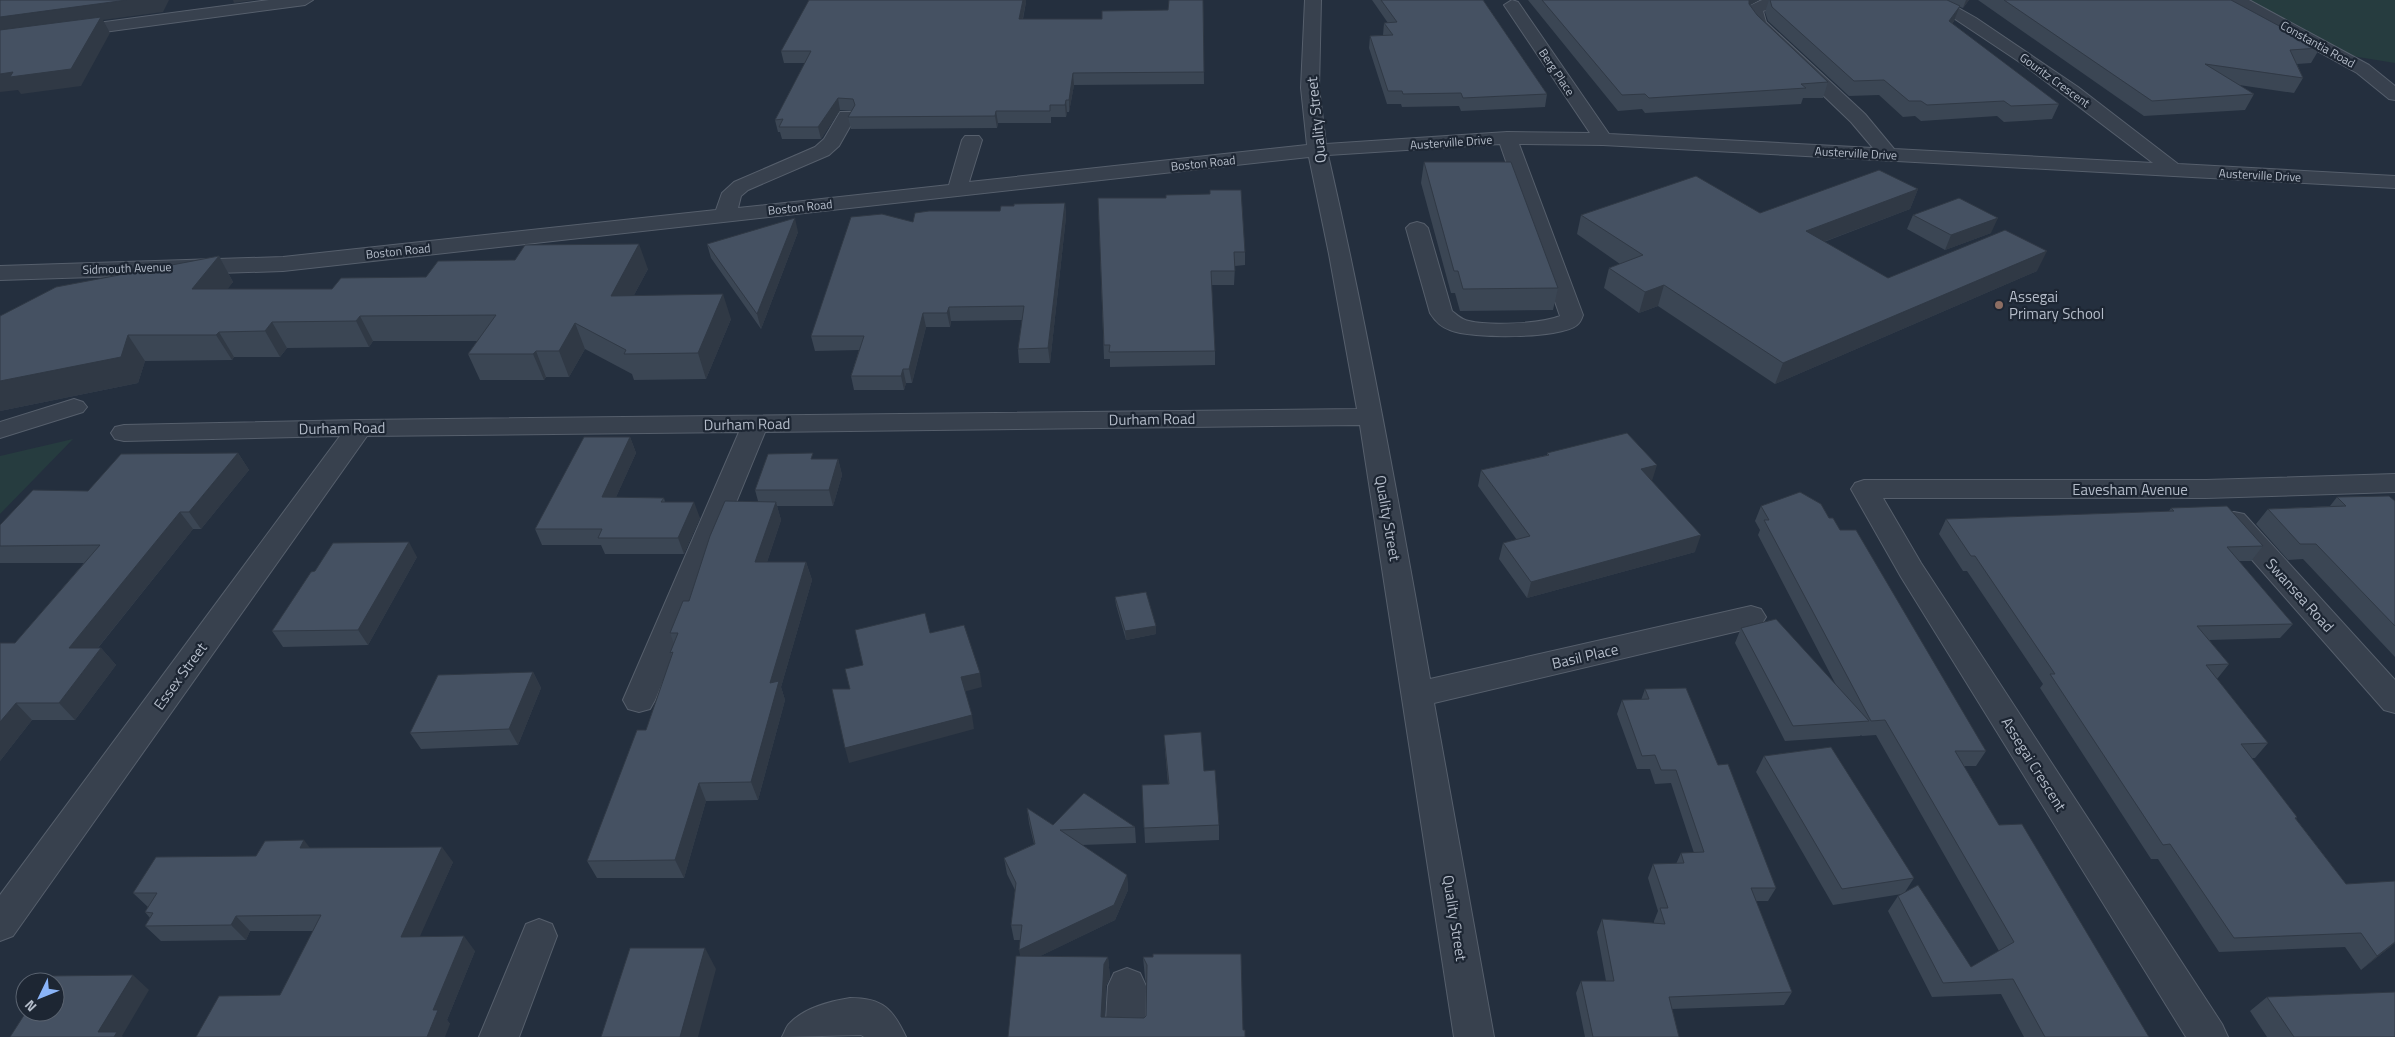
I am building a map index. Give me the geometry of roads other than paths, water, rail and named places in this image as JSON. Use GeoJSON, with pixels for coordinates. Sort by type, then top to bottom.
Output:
{"type":"FeatureCollection","features":[{"type":"Feature","properties":{"kind":"street"},"geometry":{"type":"LineString","coordinates":[[0,41],[305,0]]}},
{"type":"Feature","properties":{"kind":"street","name":"Quality Street"},"geometry":{"type":"LineString","coordinates":[[1313,0],[1310,88],[1317,150],[1340,254],[1371,416],[1419,694],[1474,1037]]}},
{"type":"Feature","properties":{"kind":"street"},"geometry":{"type":"LineString","coordinates":[[1781,0],[1762,5],[1755,10],[1755,17],[1760,25],[1858,118],[1888,154]]}},
{"type":"Feature","properties":{"kind":"street","name":"Gouritz Crescent"},"geometry":{"type":"LineString","coordinates":[[1930,0],[1958,12],[2040,68],[2138,141],[2173,170]]}},
{"type":"Feature","properties":{"kind":"street","name":"Constantia Road"},"geometry":{"type":"LineString","coordinates":[[2237,0],[2362,69],[2395,95]]}},
{"type":"Feature","properties":{"kind":"street","name":"Berg Place"},"geometry":{"type":"LineString","coordinates":[[1512,5],[1603,139]]}},
{"type":"Feature","properties":{"kind":"street"},"geometry":{"type":"LineString","coordinates":[[2362,69],[2395,70]]}},
{"type":"Feature","properties":{"kind":"street"},"geometry":{"type":"LineString","coordinates":[[725,216],[732,193],[741,186],[822,151],[832,142],[847,116]]}},
{"type":"Feature","properties":{"kind":"street"},"geometry":{"type":"LineString","coordinates":[[1418,228],[1441,313],[1448,320],[1469,329],[1534,328],[1558,325],[1568,321],[1572,315],[1507,138]]}},
{"type":"Feature","properties":{"kind":"street","name":"Austerville Drive"},"geometry":{"type":"LineString","coordinates":[[1317,150],[1507,138],[1603,139],[2395,182]]}},
{"type":"Feature","properties":{"kind":"street"},"geometry":{"type":"LineString","coordinates":[[957,190],[972,140]]}},
{"type":"Feature","properties":{"kind":"street","name":"Boston Road"},"geometry":{"type":"LineString","coordinates":[[284,264],[1317,150]]}},
{"type":"Feature","properties":{"kind":"street","name":"Sidmouth Avenue"},"geometry":{"type":"LineString","coordinates":[[0,273],[284,264]]}},
{"type":"Feature","properties":{"kind":"street"},"geometry":{"type":"LineString","coordinates":[[56,294],[95,269]]}},
{"type":"Feature","properties":{"kind":"street"},"geometry":{"type":"LineString","coordinates":[[0,430],[40,419],[74,406]]}},
{"type":"Feature","properties":{"kind":"street","name":"Durham Road"},"geometry":{"type":"LineString","coordinates":[[124,433],[360,428],[1371,416]]}},
{"type":"Feature","properties":{"kind":"street"},"geometry":{"type":"LineString","coordinates":[[638,700],[755,424]]}},
{"type":"Feature","properties":{"kind":"street","name":"Essex Street"},"geometry":{"type":"LineString","coordinates":[[0,924],[360,428]]}},
{"type":"Feature","properties":{"kind":"street","name":"Eavesham Avenue"},"geometry":{"type":"LineString","coordinates":[[1864,488],[2206,489],[2393,485]]}},
{"type":"Feature","properties":{"kind":"street","name":"Assegai Crescent"},"geometry":{"type":"LineString","coordinates":[[1864,488],[1911,570],[2208,1037]]}},
{"type":"Feature","properties":{"kind":"street","name":"Swansea Road"},"geometry":{"type":"LineString","coordinates":[[2206,489],[2395,701]]}},
{"type":"Feature","properties":{"kind":"street","name":"Basil Place"},"geometry":{"type":"LineString","coordinates":[[1419,694],[1751,617]]}},
{"type":"Feature","properties":{"kind":"street"},"geometry":{"type":"LineString","coordinates":[[499,1037],[539,936]]}},
{"type":"Feature","properties":{"kind":"street"},"geometry":{"type":"LineString","coordinates":[[1125,1037],[1127,986]]}},
{"type":"Feature","properties":{"kind":"street"},"geometry":{"type":"LineString","coordinates":[[802,1037],[831,1020],[858,1016],[878,1023],[886,1037]]}},
{"type":"Feature","properties":{"kind":"place","name":"Assegai Primary School"},"geometry":{"type":"Point","coordinates":[1999,305]}}]}
